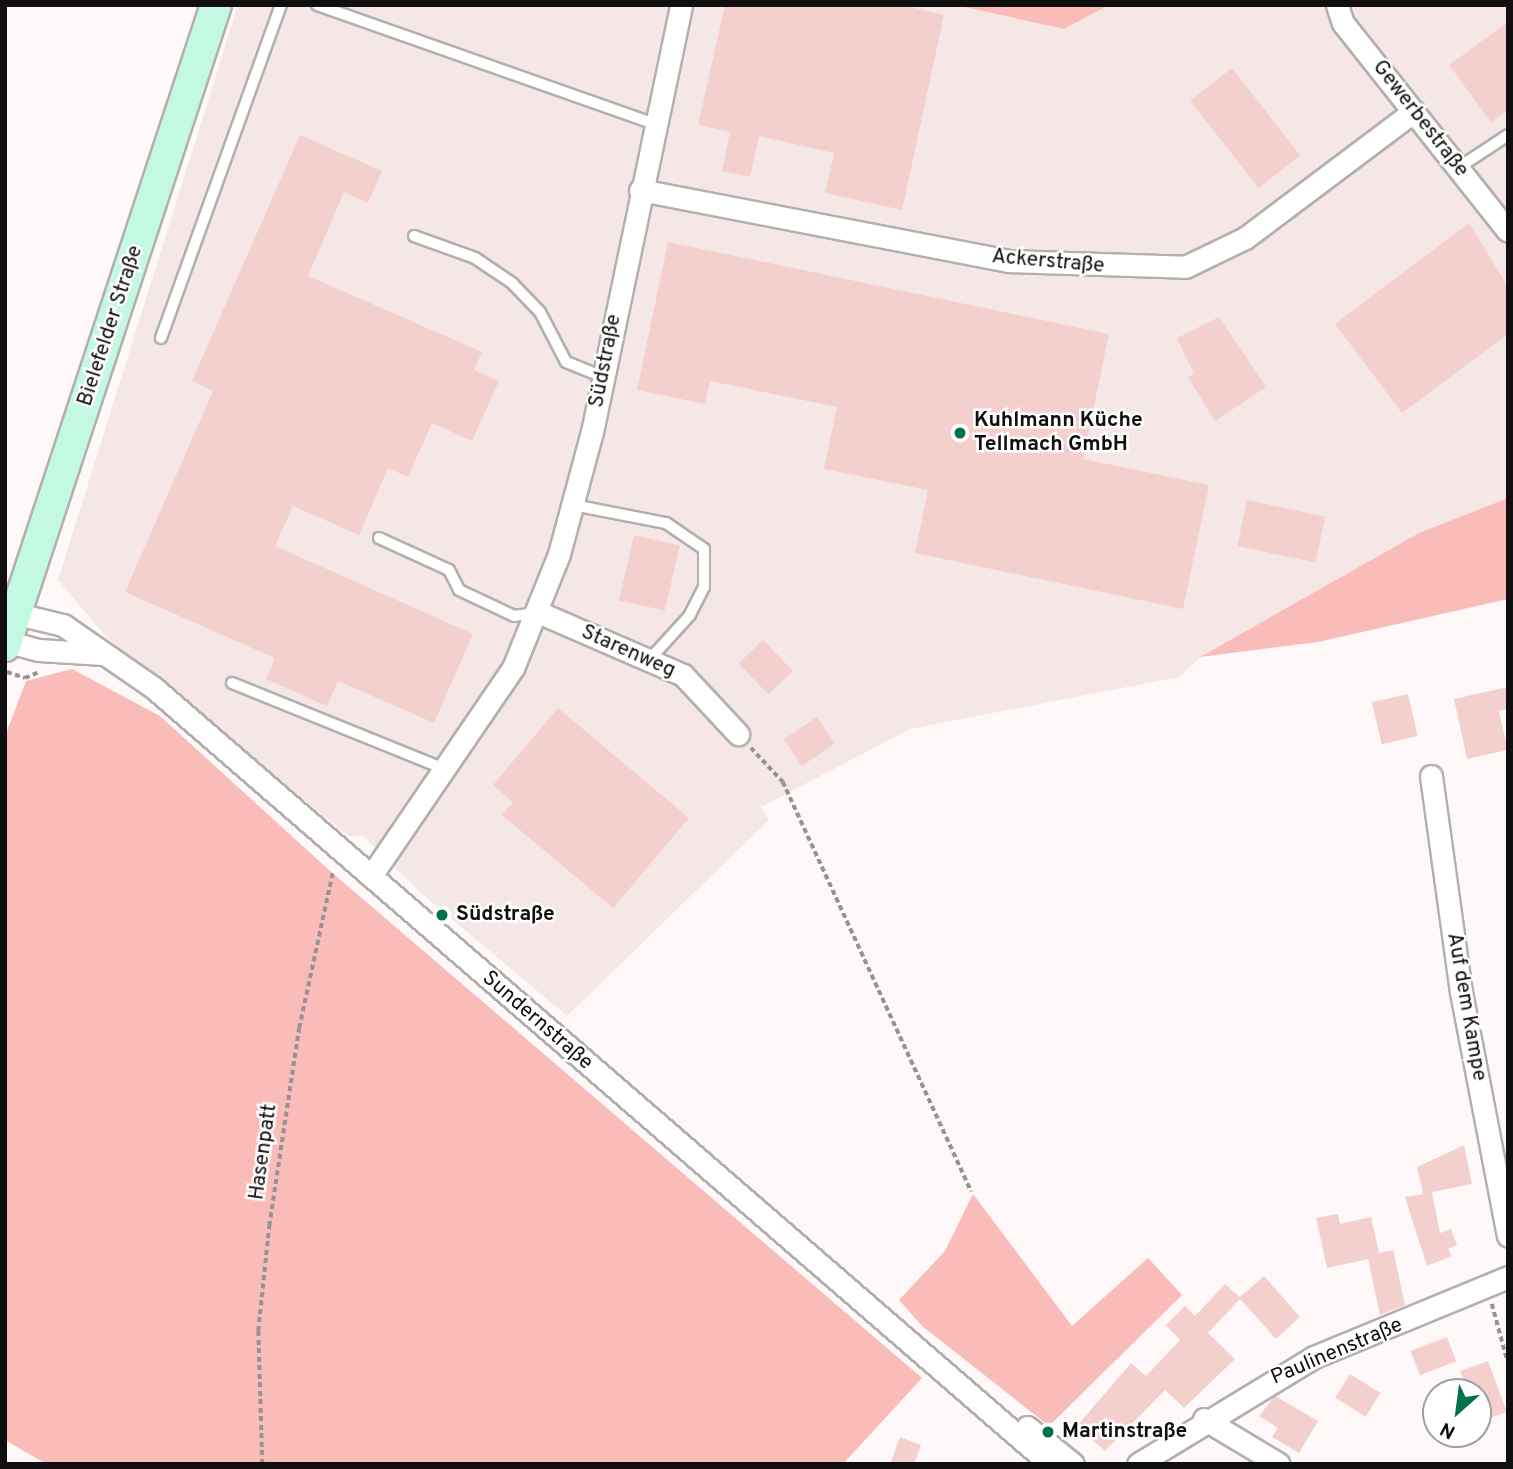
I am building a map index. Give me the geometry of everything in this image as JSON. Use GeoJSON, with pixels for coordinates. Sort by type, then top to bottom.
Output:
{"type":"FeatureCollection","features":[{"type":"Feature","properties":{"kind":"main road","name":"Bielefelder Straße"},"geometry":{"type":"LineString","coordinates":[[6,643],[11,611],[216,5]]}},
{"type":"Feature","properties":{"kind":"street","name":"Südstraße"},"geometry":{"type":"LineString","coordinates":[[371,876],[448,770],[513,668],[538,612],[573,505],[603,377],[640,190],[681,5]]}},
{"type":"Feature","properties":{"kind":"street","name":"Gewerbestraße"},"geometry":{"type":"LineString","coordinates":[[1337,5],[1343,23],[1508,231]]}},
{"type":"Feature","properties":{"kind":"street","name":"Ackerstraße"},"geometry":{"type":"LineString","coordinates":[[640,190],[1008,261],[1185,267],[1245,237],[1414,111]]}},
{"type":"Feature","properties":{"kind":"street","name":"Sundernstraße"},"geometry":{"type":"LineString","coordinates":[[11,611],[63,625],[154,688],[1050,1464]]}},
{"type":"Feature","properties":{"kind":"street","name":"Starenweg"},"geometry":{"type":"LineString","coordinates":[[538,612],[683,675],[738,734]]}},
{"type":"Feature","properties":{"kind":"street","name":"Sundernstraße"},"geometry":{"type":"LineString","coordinates":[[6,643],[103,654]]}},
{"type":"Feature","properties":{"kind":"street","name":"Auf dem Kampe"},"geometry":{"type":"LineString","coordinates":[[1432,776],[1461,992],[1508,1236]]}},
{"type":"Feature","properties":{"kind":"street","name":"Paulinenstraße"},"geometry":{"type":"LineString","coordinates":[[1138,1464],[1204,1419],[1314,1357],[1508,1277]]}},
{"type":"Feature","properties":{"kind":"street"},"geometry":{"type":"LineString","coordinates":[[1204,1419],[1279,1464]]}},
{"type":"Feature","properties":{"kind":"street","name":"Sundernstraße"},"geometry":{"type":"LineString","coordinates":[[1030,1449],[1073,1464]]}},
{"type":"Feature","properties":{"kind":"lane"},"geometry":{"type":"LineString","coordinates":[[162,338],[281,5]]}},
{"type":"Feature","properties":{"kind":"lane"},"geometry":{"type":"LineString","coordinates":[[317,5],[654,124]]}},
{"type":"Feature","properties":{"kind":"lane"},"geometry":{"type":"LineString","coordinates":[[1458,167],[1508,135]]}},
{"type":"Feature","properties":{"kind":"lane"},"geometry":{"type":"LineString","coordinates":[[414,236],[475,258],[512,283],[540,312],[566,362],[603,377]]}},
{"type":"Feature","properties":{"kind":"lane"},"geometry":{"type":"LineString","coordinates":[[573,505],[666,523],[704,549],[704,586],[690,615],[649,660]]}},
{"type":"Feature","properties":{"kind":"lane"},"geometry":{"type":"LineString","coordinates":[[379,538],[449,570],[460,590],[514,616],[538,612]]}},
{"type":"Feature","properties":{"kind":"lane"},"geometry":{"type":"LineString","coordinates":[[232,683],[448,770]]}},
{"type":"Feature","properties":{"kind":"path"},"geometry":{"type":"LineString","coordinates":[[738,734],[783,782],[972,1192]]}},
{"type":"Feature","properties":{"kind":"path","name":"Hasenpatt"},"geometry":{"type":"LineString","coordinates":[[262,1464],[258,1331],[269,1226],[299,1028],[342,850]]}},
{"type":"Feature","properties":{"kind":"path"},"geometry":{"type":"LineString","coordinates":[[1487,1286],[1508,1363]]}},
{"type":"Feature","properties":{"kind":"shaded area"},"geometry":{"type":"Polygon","coordinates":[[[238,5],[955,5],[1064,29],[1109,5],[1508,5],[1508,498],[1419,533],[1200,657],[1179,677],[910,729],[761,807],[769,820],[567,1016],[422,894],[363,836],[348,836],[108,639],[58,580],[238,5]]]}},
{"type":"Feature","properties":{"kind":"shaded area"},"geometry":{"type":"Polygon","coordinates":[[[955,5],[1109,5],[1064,29],[955,5]]]}},
{"type":"Feature","properties":{"kind":"shaded area"},"geometry":{"type":"Polygon","coordinates":[[[1508,498],[1508,599],[1318,642],[1200,657],[1419,533],[1508,498]]]}},
{"type":"Feature","properties":{"kind":"shaded area"},"geometry":{"type":"Polygon","coordinates":[[[72,669],[160,716],[329,870],[922,1378],[843,1464],[46,1464],[5,1440],[5,736],[26,681],[72,669]]]}},
{"type":"Feature","properties":{"kind":"shaded area"},"geometry":{"type":"Polygon","coordinates":[[[973,1194],[1072,1326],[1148,1258],[1182,1295],[1049,1426],[922,1326],[899,1300],[945,1251],[973,1194]]]}},
{"type":"Feature","properties":{"kind":"building"},"geometry":{"type":"Polygon","coordinates":[[[725,5],[902,5],[944,15],[902,210],[825,193],[834,153],[759,136],[750,177],[722,171],[730,132],[698,125],[725,5]]]}},
{"type":"Feature","properties":{"kind":"building"},"geometry":{"type":"Polygon","coordinates":[[[1508,22],[1508,110],[1491,122],[1449,65],[1508,22]]]}},
{"type":"Feature","properties":{"kind":"building"},"geometry":{"type":"Polygon","coordinates":[[[1232,68],[1300,155],[1259,188],[1190,101],[1232,68]]]}},
{"type":"Feature","properties":{"kind":"building"},"geometry":{"type":"Polygon","coordinates":[[[300,135],[382,171],[368,203],[344,192],[308,276],[482,352],[474,370],[499,381],[472,441],[432,423],[408,477],[388,468],[359,535],[293,506],[275,546],[473,634],[434,723],[338,681],[327,706],[266,679],[275,658],[125,592],[213,391],[192,381],[300,135]]]}},
{"type":"Feature","properties":{"kind":"building"},"geometry":{"type":"Polygon","coordinates":[[[1469,223],[1508,287],[1508,334],[1402,413],[1335,324],[1469,223]]]}},
{"type":"Feature","properties":{"kind":"building","name":"Kuhlmann Küche Tellmach GmbH"},"geometry":{"type":"Polygon","coordinates":[[[668,242],[1109,334],[1083,459],[1209,485],[1183,609],[915,553],[928,490],[824,469],[837,407],[710,381],[705,404],[637,390],[668,242]]]}},
{"type":"Feature","properties":{"kind":"building"},"geometry":{"type":"Polygon","coordinates":[[[1219,317],[1266,387],[1215,421],[1188,377],[1194,374],[1177,338],[1219,317]]]}},
{"type":"Feature","properties":{"kind":"building"},"geometry":{"type":"Polygon","coordinates":[[[1247,500],[1325,517],[1315,563],[1237,546],[1247,500]]]}},
{"type":"Feature","properties":{"kind":"building"},"geometry":{"type":"Polygon","coordinates":[[[634,535],[680,546],[665,611],[619,600],[634,535]]]}},
{"type":"Feature","properties":{"kind":"building"},"geometry":{"type":"Polygon","coordinates":[[[763,640],[793,671],[768,695],[739,664],[763,640]]]}},
{"type":"Feature","properties":{"kind":"building"},"geometry":{"type":"Polygon","coordinates":[[[1508,687],[1508,709],[1499,711],[1508,750],[1467,759],[1454,699],[1508,687]]]}},
{"type":"Feature","properties":{"kind":"building"},"geometry":{"type":"Polygon","coordinates":[[[1408,694],[1418,736],[1382,744],[1372,702],[1408,694]]]}},
{"type":"Feature","properties":{"kind":"building"},"geometry":{"type":"Polygon","coordinates":[[[558,708],[689,818],[613,908],[502,815],[513,802],[493,785],[558,708]]]}},
{"type":"Feature","properties":{"kind":"building"},"geometry":{"type":"Polygon","coordinates":[[[817,717],[835,744],[802,766],[784,739],[817,717]]]}},
{"type":"Feature","properties":{"kind":"building"},"geometry":{"type":"Polygon","coordinates":[[[1464,1145],[1472,1184],[1432,1192],[1440,1233],[1451,1229],[1457,1245],[1448,1249],[1452,1256],[1427,1266],[1405,1197],[1423,1194],[1417,1167],[1464,1145]]]}},
{"type":"Feature","properties":{"kind":"building"},"geometry":{"type":"Polygon","coordinates":[[[1338,1214],[1340,1224],[1371,1217],[1379,1253],[1393,1250],[1405,1305],[1380,1315],[1368,1259],[1327,1268],[1316,1218],[1338,1214]]]}},
{"type":"Feature","properties":{"kind":"building"},"geometry":{"type":"Polygon","coordinates":[[[1264,1276],[1300,1317],[1276,1339],[1240,1299],[1208,1333],[1235,1359],[1184,1408],[1165,1390],[1105,1451],[1077,1426],[1131,1363],[1146,1376],[1180,1340],[1166,1325],[1185,1306],[1195,1316],[1225,1284],[1240,1297],[1264,1276]]]}},
{"type":"Feature","properties":{"kind":"building"},"geometry":{"type":"Polygon","coordinates":[[[1447,1337],[1456,1361],[1420,1375],[1411,1351],[1447,1337]]]}},
{"type":"Feature","properties":{"kind":"building"},"geometry":{"type":"Polygon","coordinates":[[[1488,1361],[1507,1412],[1492,1417],[1492,1378],[1463,1378],[1460,1371],[1488,1361]]]}},
{"type":"Feature","properties":{"kind":"building"},"geometry":{"type":"Polygon","coordinates":[[[1350,1374],[1381,1393],[1366,1417],[1335,1398],[1350,1374]]]}},
{"type":"Feature","properties":{"kind":"building"},"geometry":{"type":"Polygon","coordinates":[[[1275,1396],[1318,1421],[1299,1453],[1272,1437],[1278,1428],[1259,1416],[1275,1396]]]}},
{"type":"Feature","properties":{"kind":"building"},"geometry":{"type":"Polygon","coordinates":[[[900,1437],[921,1445],[914,1464],[890,1464],[900,1437]]]}},
{"type":"Feature","properties":{"kind":"place","name":"Kuhlmann Küche Tellmach GmbH"},"geometry":{"type":"Point","coordinates":[960,433]}},
{"type":"Feature","properties":{"kind":"place","name":"Südstraße"},"geometry":{"type":"Point","coordinates":[442,915]}},
{"type":"Feature","properties":{"kind":"place","name":"Martinstraße"},"geometry":{"type":"Point","coordinates":[1048,1432]}}]}
